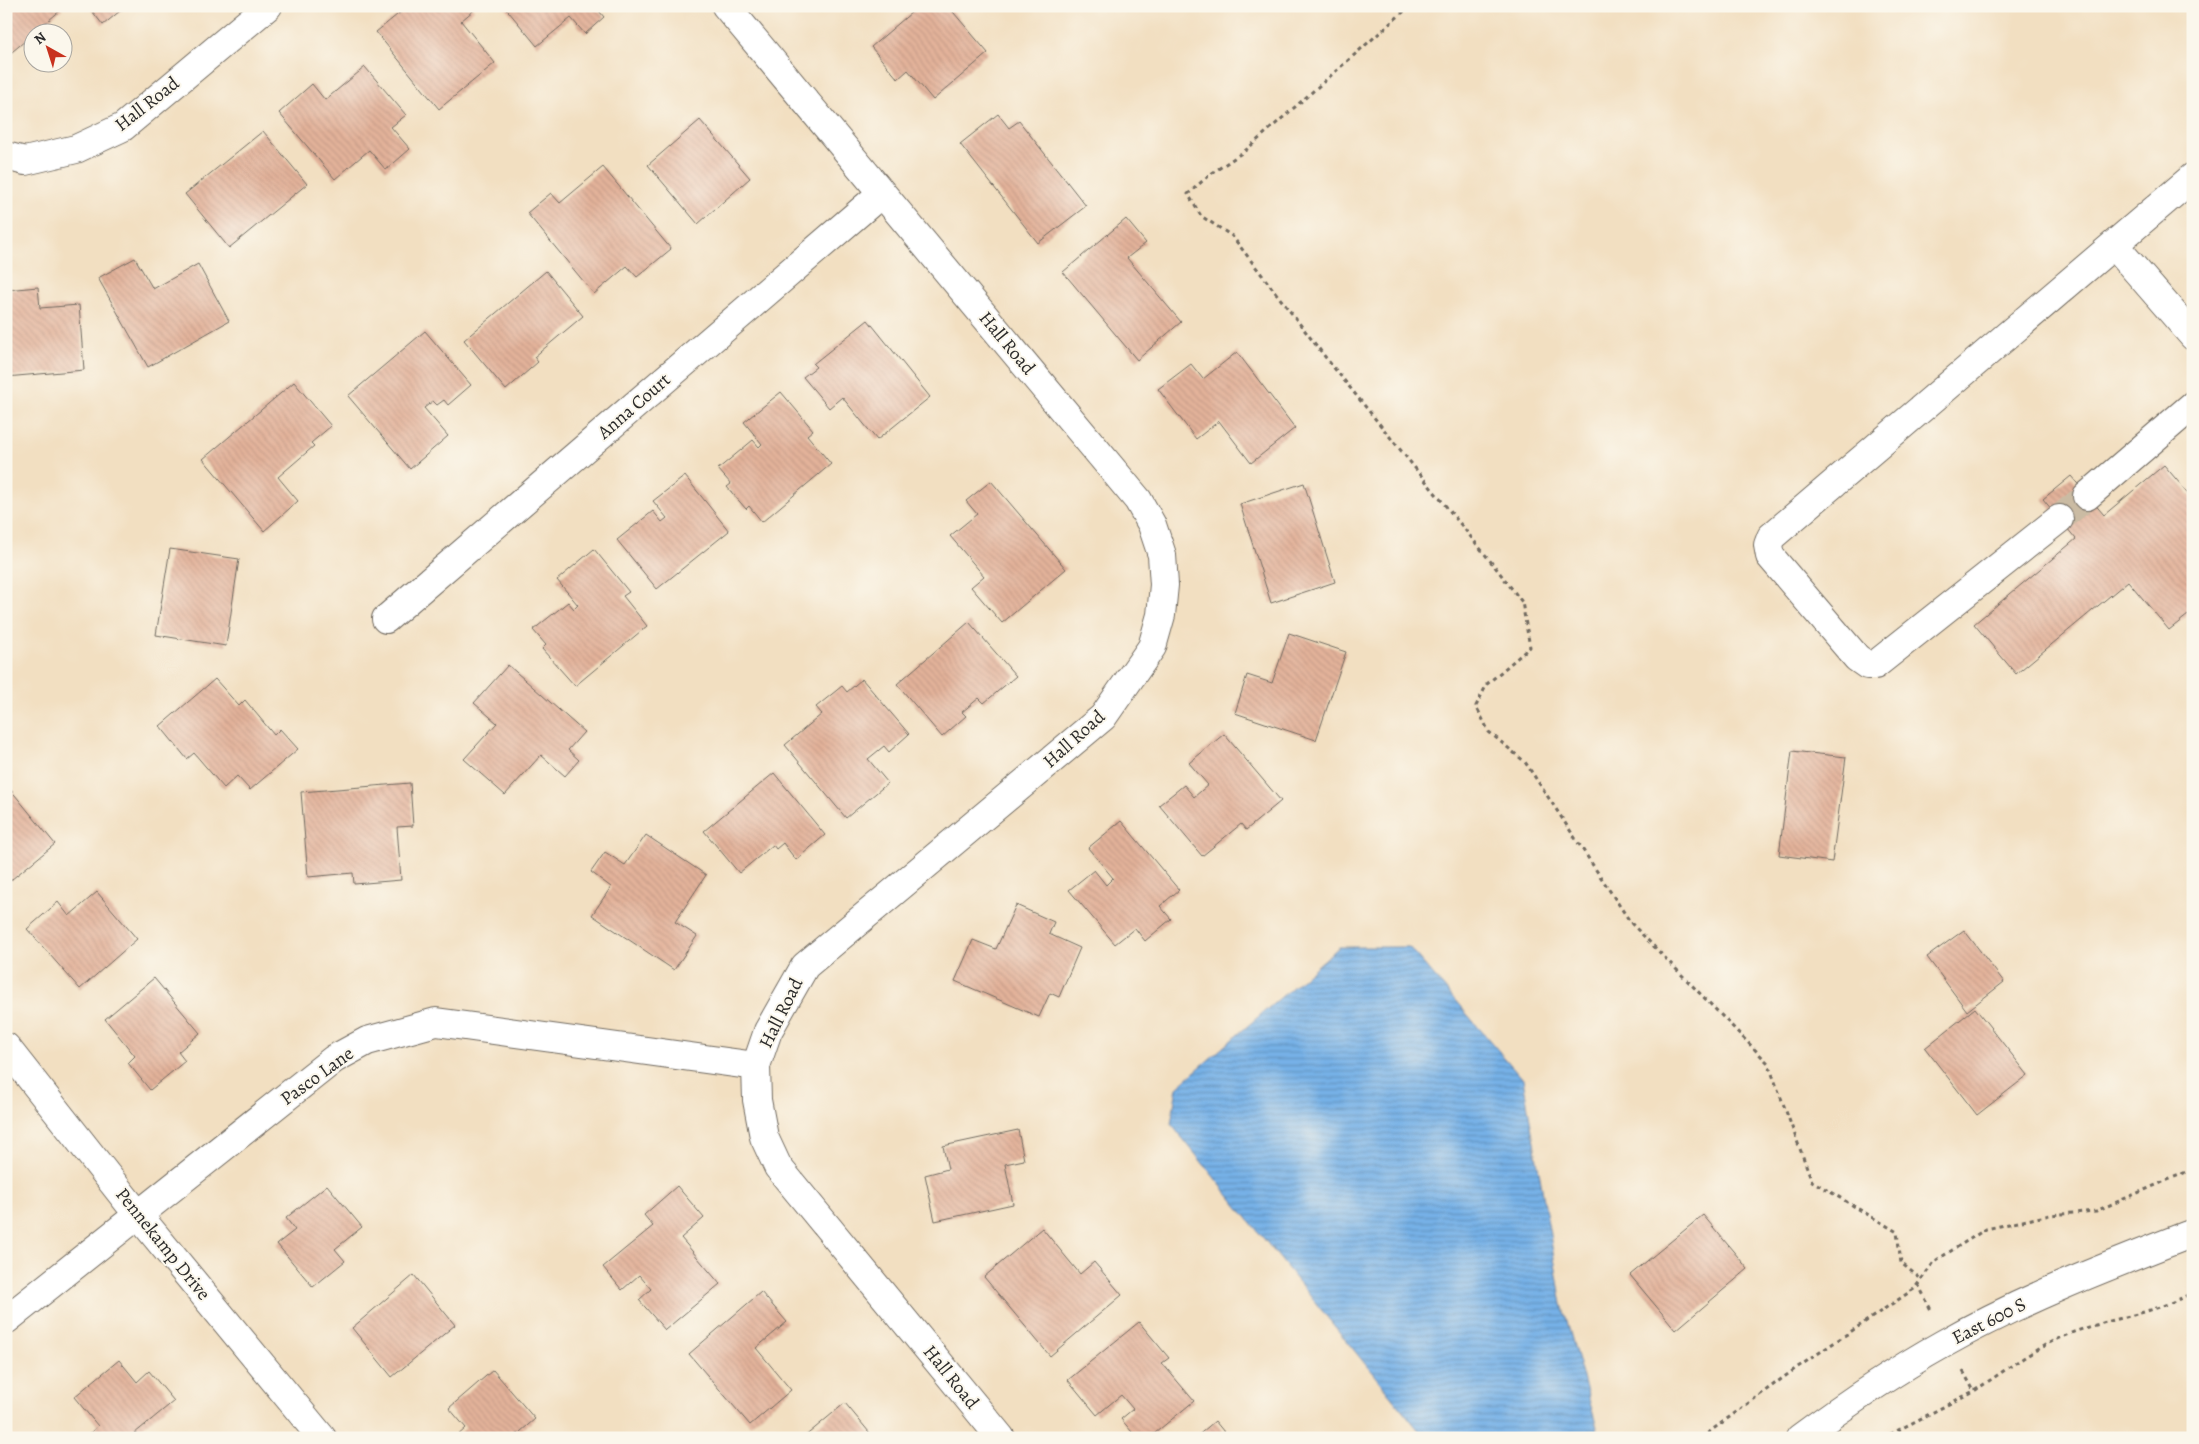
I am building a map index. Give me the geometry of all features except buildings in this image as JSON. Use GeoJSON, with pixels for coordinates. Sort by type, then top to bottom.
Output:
{"type":"FeatureCollection","features":[{"type":"Feature","properties":{"kind":"street","name":"Hall Road"},"geometry":{"type":"LineString","coordinates":[[6,156],[25,161],[76,149],[123,127],[268,6]]}},
{"type":"Feature","properties":{"kind":"street","name":"Hall Road"},"geometry":{"type":"LineString","coordinates":[[726,6],[1138,500],[1152,525],[1162,555],[1164,585],[1162,615],[1152,648],[1103,717],[805,966],[768,1031],[756,1066],[756,1100],[764,1137],[778,1167],[1001,1438]]}},
{"type":"Feature","properties":{"kind":"street"},"geometry":{"type":"LineString","coordinates":[[2059,519],[1875,665],[1867,665],[1857,658],[1770,556],[1768,545],[1771,537],[2193,177]]}},
{"type":"Feature","properties":{"kind":"street","name":"Anna Court"},"geometry":{"type":"LineString","coordinates":[[386,619],[882,193]]}},
{"type":"Feature","properties":{"kind":"street"},"geometry":{"type":"LineString","coordinates":[[2114,245],[2193,336]]}},
{"type":"Feature","properties":{"kind":"street"},"geometry":{"type":"LineString","coordinates":[[2087,496],[2193,405]]}},
{"type":"Feature","properties":{"kind":"street","name":"Pasco Lane"},"geometry":{"type":"LineString","coordinates":[[6,1320],[334,1059],[367,1040],[436,1022],[756,1066]]}},
{"type":"Feature","properties":{"kind":"street","name":"Pennekamp Drive"},"geometry":{"type":"LineString","coordinates":[[6,1047],[139,1216],[322,1438]]}},
{"type":"Feature","properties":{"kind":"street","name":"East 600 S"},"geometry":{"type":"LineString","coordinates":[[1800,1438],[1892,1374],[1948,1341],[2012,1308],[2073,1281],[2193,1233]]}},
{"type":"Feature","properties":{"kind":"path"},"geometry":{"type":"LineString","coordinates":[[1410,6],[1246,150],[1208,176],[1188,194],[1201,216],[1232,236],[1326,358],[1522,602],[1530,647],[1487,684],[1476,706],[1489,732],[1525,762],[1631,923],[1768,1063],[1812,1182],[1897,1232],[1901,1263],[1921,1279]]}},
{"type":"Feature","properties":{"kind":"path"},"geometry":{"type":"LineString","coordinates":[[1701,1438],[1795,1369],[1914,1289],[1935,1261],[1986,1228],[2050,1215],[2096,1211],[2193,1169]]}},
{"type":"Feature","properties":{"kind":"path"},"geometry":{"type":"LineString","coordinates":[[1918,1284],[1974,1391]]}},
{"type":"Feature","properties":{"kind":"path"},"geometry":{"type":"LineString","coordinates":[[1883,1438],[1974,1391],[2025,1357],[2066,1336],[2172,1304],[2193,1292]]}},
{"type":"Feature","properties":{"kind":"water"},"geometry":{"type":"Polygon","coordinates":[[[1339,947],[1409,947],[1523,1079],[1562,1304],[1600,1438],[1425,1438],[1171,1124],[1177,1087],[1339,947]]]}},
{"type":"Feature","properties":{"kind":"tunnel"},"geometry":{"type":"LineString","coordinates":[[2059,519],[2087,496]]}}]}
